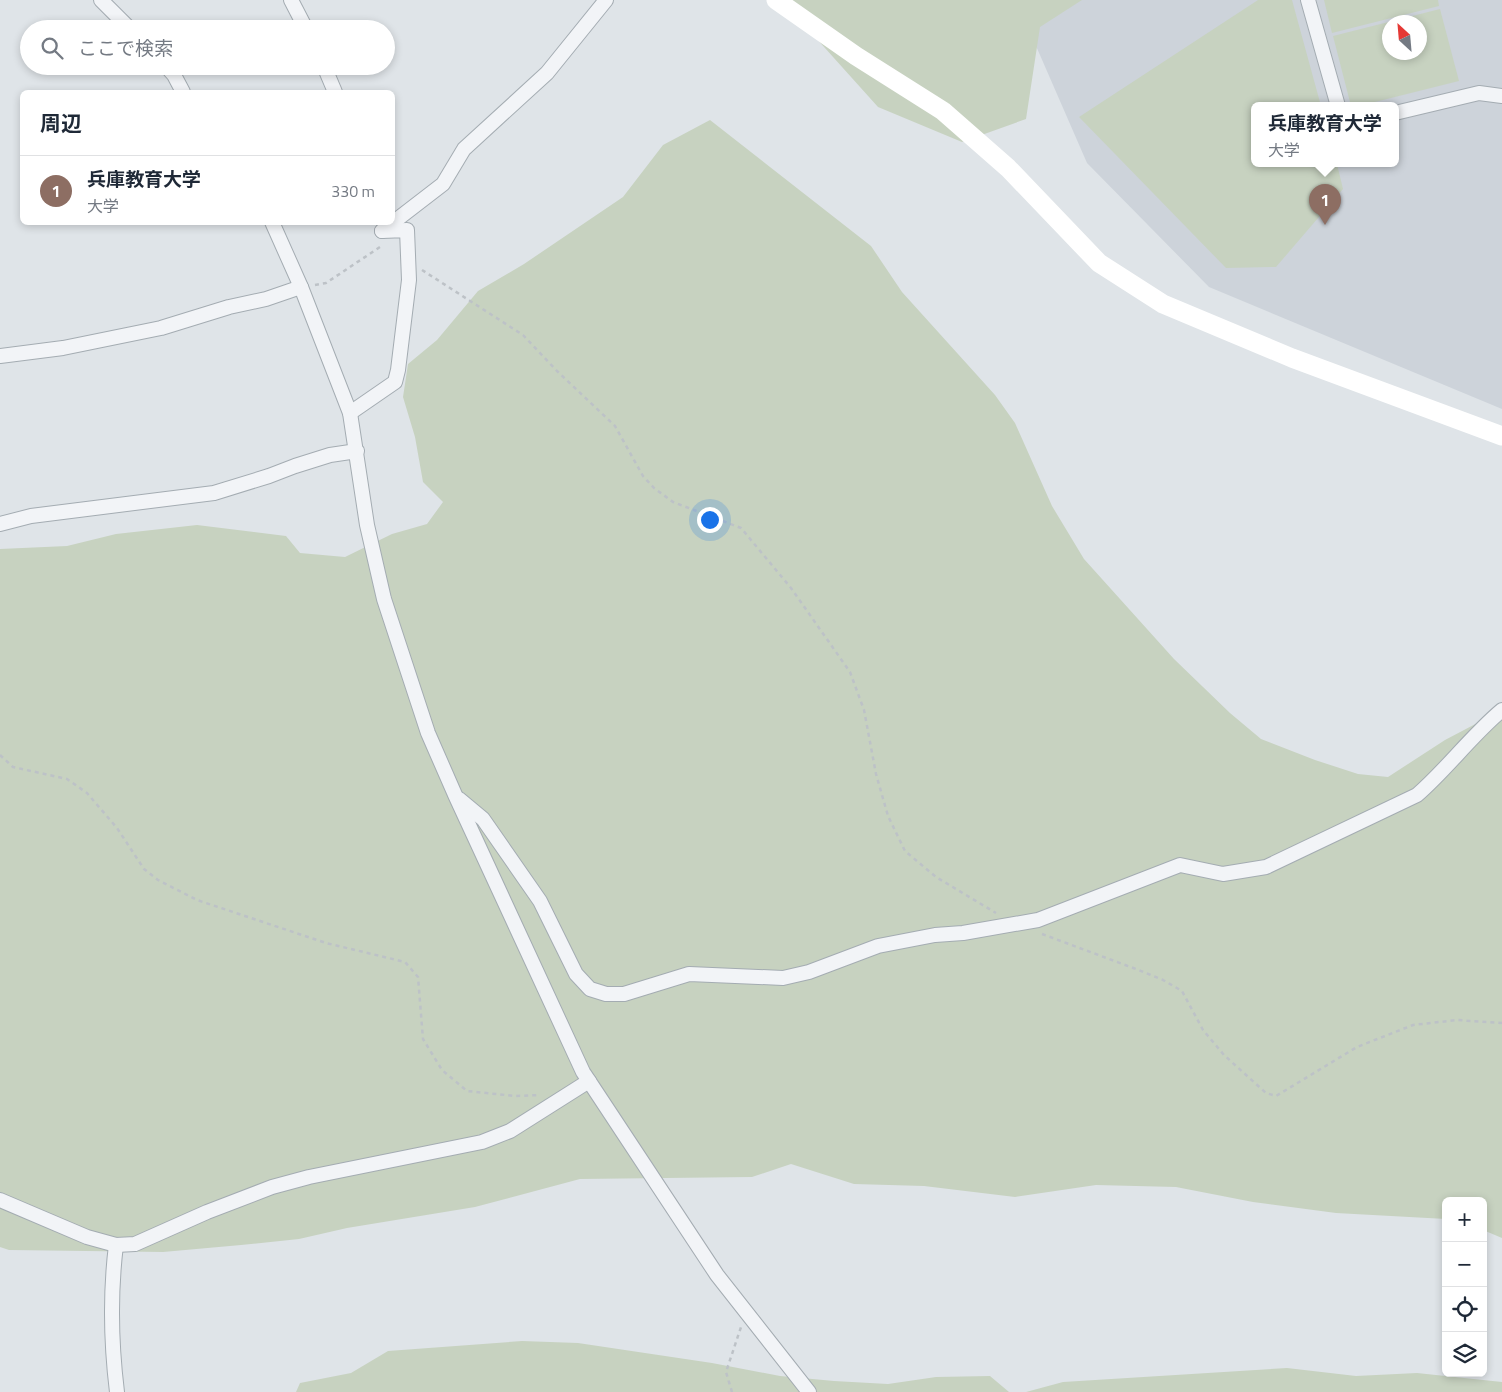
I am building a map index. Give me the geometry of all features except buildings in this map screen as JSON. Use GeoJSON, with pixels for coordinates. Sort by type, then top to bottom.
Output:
{"type":"FeatureCollection","features":[{"type":"Feature","properties":{"kind":"street"},"geometry":{"type":"LineString","coordinates":[[101,0],[121,20]]}},
{"type":"Feature","properties":{"kind":"street"},"geometry":{"type":"LineString","coordinates":[[291,0],[301,20]]}},
{"type":"Feature","properties":{"kind":"street"},"geometry":{"type":"LineString","coordinates":[[395,217],[443,184],[464,149],[547,73],[606,0]]}},
{"type":"Feature","properties":{"kind":"street"},"geometry":{"type":"LineString","coordinates":[[776,0],[856,56],[943,111],[1008,168],[1099,263],[1163,304],[1292,358],[1502,436]]}},
{"type":"Feature","properties":{"kind":"street"},"geometry":{"type":"LineString","coordinates":[[1308,0],[1337,102]]}},
{"type":"Feature","properties":{"kind":"street"},"geometry":{"type":"LineString","coordinates":[[174,75],[182,90]]}},
{"type":"Feature","properties":{"kind":"street"},"geometry":{"type":"LineString","coordinates":[[328,75],[334,90]]}},
{"type":"Feature","properties":{"kind":"street"},"geometry":{"type":"LineString","coordinates":[[1399,112],[1479,93],[1502,96]]}},
{"type":"Feature","properties":{"kind":"street"},"geometry":{"type":"LineString","coordinates":[[273,225],[301,287],[350,413],[367,525],[384,599],[428,734],[456,797],[589,1081],[633,1151],[745,1313],[809,1392]]}},
{"type":"Feature","properties":{"kind":"street"},"geometry":{"type":"LineString","coordinates":[[350,413],[395,382],[409,280],[407,230],[381,227]]}},
{"type":"Feature","properties":{"kind":"street"},"geometry":{"type":"LineString","coordinates":[[0,356],[63,348],[160,328],[229,307],[266,299],[301,287]]}},
{"type":"Feature","properties":{"kind":"street"},"geometry":{"type":"LineString","coordinates":[[0,524],[32,516],[214,493],[295,466],[357,451]]}},
{"type":"Feature","properties":{"kind":"street"},"geometry":{"type":"LineString","coordinates":[[456,797],[483,819],[535,894],[576,974],[590,989],[606,994],[624,994],[689,974],[783,978],[809,972],[878,946],[1038,920],[1180,865],[1223,874],[1266,867],[1416,795],[1432,781],[1481,727],[1502,710]]}},
{"type":"Feature","properties":{"kind":"street"},"geometry":{"type":"LineString","coordinates":[[0,1200],[87,1237],[116,1245],[136,1244],[207,1212],[272,1188],[309,1177],[482,1142],[510,1131],[589,1081]]}},
{"type":"Feature","properties":{"kind":"street"},"geometry":{"type":"LineString","coordinates":[[116,1245],[111,1286],[113,1358],[117,1392]]}},
{"type":"Feature","properties":{"kind":"path"},"geometry":{"type":"LineString","coordinates":[[301,287],[326,283],[407,230]]}},
{"type":"Feature","properties":{"kind":"path"},"geometry":{"type":"LineString","coordinates":[[408,261],[523,335],[557,371],[615,426],[638,469],[654,488],[673,502],[742,528],[791,588],[850,672],[864,710],[876,774],[888,816],[905,851],[936,877],[1014,923]]}},
{"type":"Feature","properties":{"kind":"path"},"geometry":{"type":"LineString","coordinates":[[0,755],[13,767],[67,779],[87,794],[117,828],[144,869],[158,880],[197,900],[326,943],[405,962],[418,978],[423,1039],[442,1070],[467,1092],[515,1096],[542,1095]]}},
{"type":"Feature","properties":{"kind":"path"},"geometry":{"type":"LineString","coordinates":[[1040,933],[1163,980],[1182,991],[1203,1030],[1224,1055],[1266,1092],[1276,1096],[1357,1047],[1413,1025],[1457,1020],[1502,1023]]}},
{"type":"Feature","properties":{"kind":"path"},"geometry":{"type":"LineString","coordinates":[[732,1392],[726,1372],[745,1313]]}},
{"type":"Feature","properties":{"kind":"shaded area"},"geometry":{"type":"Polygon","coordinates":[[[1016,0],[1502,0],[1502,409],[1209,287],[1087,163],[1016,0]]]}},
{"type":"Feature","properties":{"kind":"green space"},"geometry":{"type":"Polygon","coordinates":[[[787,0],[1082,0],[1040,27],[1026,119],[962,142],[878,107],[789,8],[787,0]]]}},
{"type":"Feature","properties":{"kind":"green space"},"geometry":{"type":"Polygon","coordinates":[[[1258,0],[1292,0],[1320,102],[1251,102],[1251,167],[1338,167],[1343,189],[1276,267],[1226,268],[1079,117],[1258,0]]]}},
{"type":"Feature","properties":{"kind":"green space"},"geometry":{"type":"Polygon","coordinates":[[[1324,0],[1438,0],[1439,6],[1403,15],[1382,15],[1382,20],[1332,33],[1324,0]]]}},
{"type":"Feature","properties":{"kind":"green space"},"geometry":{"type":"Polygon","coordinates":[[[1440,9],[1459,81],[1375,102],[1350,102],[1333,36],[1382,24],[1382,60],[1427,60],[1427,15],[1416,15],[1440,9]]]}},
{"type":"Feature","properties":{"kind":"green space"},"geometry":{"type":"Polygon","coordinates":[[[710,120],[871,246],[902,292],[995,395],[1015,423],[1052,506],[1084,559],[1174,659],[1230,713],[1261,739],[1358,774],[1388,777],[1445,740],[1502,710],[1502,1238],[1487,1232],[1487,1197],[1442,1197],[1442,1219],[1336,1213],[1253,1202],[1176,1187],[1096,1185],[1015,1197],[924,1186],[854,1184],[791,1164],[752,1177],[580,1179],[475,1207],[347,1228],[299,1239],[163,1252],[9,1250],[0,1247],[0,549],[67,546],[116,534],[197,525],[286,536],[300,553],[345,557],[392,534],[427,524],[443,502],[423,482],[415,437],[403,397],[408,364],[437,340],[478,291],[524,264],[623,197],[663,145],[710,120]]]}},
{"type":"Feature","properties":{"kind":"green space"},"geometry":{"type":"Polygon","coordinates":[[[522,1341],[578,1343],[712,1363],[780,1376],[834,1381],[888,1384],[936,1377],[990,1376],[1009,1392],[296,1392],[300,1383],[351,1373],[388,1351],[522,1341]]]}},
{"type":"Feature","properties":{"kind":"green space"},"geometry":{"type":"Polygon","coordinates":[[[1287,1368],[1356,1376],[1417,1373],[1502,1382],[1502,1392],[1026,1392],[1063,1382],[1287,1368]]]}},
{"type":"Feature","properties":{"kind":"place","name":"兵庫教育大学"},"geometry":{"type":"Point","coordinates":[1325,225]}}]}
